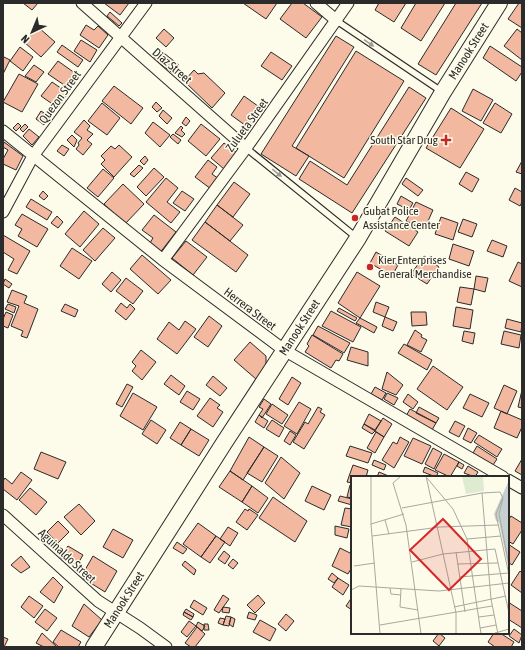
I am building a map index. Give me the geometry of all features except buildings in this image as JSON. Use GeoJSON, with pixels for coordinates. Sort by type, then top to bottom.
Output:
{"type":"FeatureCollection","features":[{"type":"Feature","properties":{"kind":"main road","name":"Manook Street"},"geometry":{"type":"LineString","coordinates":[[94,647],[284,350],[358,238],[443,92],[499,3]]}},
{"type":"Feature","properties":{"kind":"street","name":"Diaz Street"},"geometry":{"type":"LineString","coordinates":[[82,3],[246,148]]}},
{"type":"Feature","properties":{"kind":"street","name":"Quezon Street"},"geometry":{"type":"LineString","coordinates":[[3,212],[33,156],[119,37],[146,3]]}},
{"type":"Feature","properties":{"kind":"street"},"geometry":{"type":"LineString","coordinates":[[316,3],[336,21]]}},
{"type":"Feature","properties":{"kind":"street","name":"Zulueta Street"},"geometry":{"type":"LineString","coordinates":[[163,260],[246,148],[348,3]]}},
{"type":"Feature","properties":{"kind":"street","name":"Herrera Street"},"geometry":{"type":"LineString","coordinates":[[3,131],[163,260],[284,350],[501,476]]}},
{"type":"Feature","properties":{"kind":"street"},"geometry":{"type":"LineString","coordinates":[[509,481],[522,488]]}},
{"type":"Feature","properties":{"kind":"street","name":"Aguinaldo Street"},"geometry":{"type":"LineString","coordinates":[[3,515],[78,585],[166,647]]}},
{"type":"Feature","properties":{"kind":"lane"},"geometry":{"type":"LineString","coordinates":[[336,21],[443,92]]}},
{"type":"Feature","properties":{"kind":"lane"},"geometry":{"type":"LineString","coordinates":[[246,148],[358,238]]}},
{"type":"Feature","properties":{"kind":"place","name":"South Star Drug"},"geometry":{"type":"Point","coordinates":[446,140]}},
{"type":"Feature","properties":{"kind":"place","name":"Gubat Police Assistance Center"},"geometry":{"type":"Point","coordinates":[355,218]}},
{"type":"Feature","properties":{"kind":"place","name":"Kier Enterprises General Merchandise"},"geometry":{"type":"Point","coordinates":[370,267]}}]}
